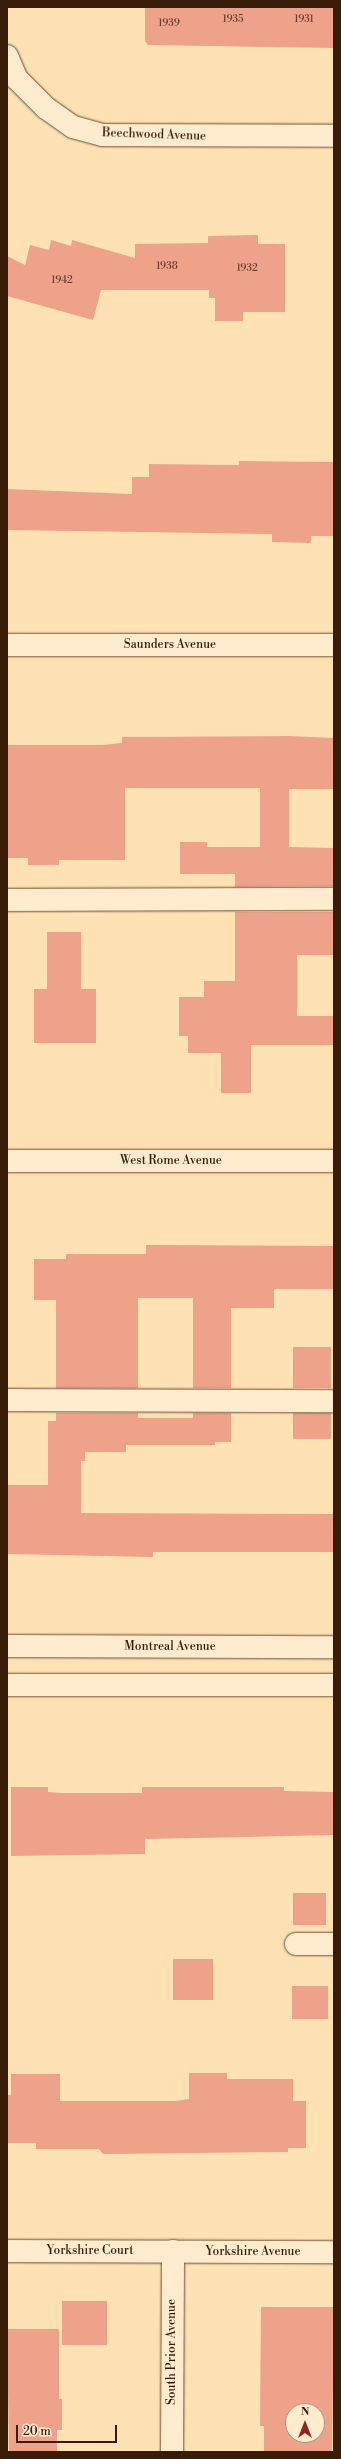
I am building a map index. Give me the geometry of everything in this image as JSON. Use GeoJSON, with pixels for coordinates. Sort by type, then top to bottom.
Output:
{"type":"FeatureCollection","features":[{"type":"Feature","properties":{"kind":"street","name":"Beechwood Avenue"},"geometry":{"type":"LineString","coordinates":[[7,56],[17,79],[46,108],[73,126],[103,135],[334,136]]}},
{"type":"Feature","properties":{"kind":"street","name":"Saunders Avenue"},"geometry":{"type":"LineString","coordinates":[[7,645],[334,645]]}},
{"type":"Feature","properties":{"kind":"street"},"geometry":{"type":"LineString","coordinates":[[7,900],[334,899]]}},
{"type":"Feature","properties":{"kind":"street","name":"West Rome Avenue"},"geometry":{"type":"LineString","coordinates":[[7,1161],[334,1161]]}},
{"type":"Feature","properties":{"kind":"street"},"geometry":{"type":"LineString","coordinates":[[7,1400],[334,1401]]}},
{"type":"Feature","properties":{"kind":"street","name":"Montreal Avenue"},"geometry":{"type":"LineString","coordinates":[[7,1646],[334,1647]]}},
{"type":"Feature","properties":{"kind":"street"},"geometry":{"type":"LineString","coordinates":[[7,1685],[334,1685]]}},
{"type":"Feature","properties":{"kind":"street"},"geometry":{"type":"LineString","coordinates":[[296,1944],[334,1944]]}},
{"type":"Feature","properties":{"kind":"street","name":"Yorkshire Court"},"geometry":{"type":"LineString","coordinates":[[7,2251],[173,2251]]}},
{"type":"Feature","properties":{"kind":"street","name":"Yorkshire Avenue"},"geometry":{"type":"LineString","coordinates":[[173,2251],[334,2252]]}},
{"type":"Feature","properties":{"kind":"street","name":"South Prior Avenue"},"geometry":{"type":"LineString","coordinates":[[172,2452],[173,2251]]}},
{"type":"Feature","properties":{"kind":"building"},"geometry":{"type":"Polygon","coordinates":[[[145,7],[334,7],[334,48],[148,45],[145,41],[145,7]]]}},
{"type":"Feature","properties":{"kind":"building"},"geometry":{"type":"Polygon","coordinates":[[[258,235],[258,244],[285,244],[285,312],[243,312],[243,321],[215,321],[215,298],[209,298],[209,290],[101,290],[93,320],[7,296],[7,256],[25,265],[30,245],[49,250],[51,240],[71,246],[72,240],[135,258],[135,244],[208,243],[208,236],[258,235]]]}},
{"type":"Feature","properties":{"kind":"building"},"geometry":{"type":"Polygon","coordinates":[[[239,461],[334,462],[334,536],[311,536],[311,543],[272,542],[272,534],[7,530],[7,489],[132,494],[132,477],[149,477],[149,464],[239,465],[239,461]]]}},
{"type":"Feature","properties":{"kind":"building"},"geometry":{"type":"Polygon","coordinates":[[[289,736],[334,738],[334,789],[289,789],[289,847],[334,848],[334,886],[235,887],[235,874],[180,874],[180,842],[207,842],[207,847],[260,847],[260,788],[125,788],[125,860],[59,860],[59,865],[28,865],[28,858],[7,858],[7,745],[102,745],[122,743],[122,737],[289,736]]]}},
{"type":"Feature","properties":{"kind":"building"},"geometry":{"type":"Polygon","coordinates":[[[235,912],[334,912],[334,955],[297,955],[297,1016],[334,1016],[334,1045],[251,1045],[251,1093],[221,1093],[221,1053],[188,1053],[188,1036],[179,1036],[179,997],[204,997],[204,981],[235,981],[235,912]]]}},
{"type":"Feature","properties":{"kind":"building"},"geometry":{"type":"Polygon","coordinates":[[[47,932],[81,932],[81,989],[96,989],[96,1043],[34,1043],[34,989],[47,989],[47,932]]]}},
{"type":"Feature","properties":{"kind":"building"},"geometry":{"type":"Polygon","coordinates":[[[146,1245],[334,1246],[334,1289],[274,1289],[274,1308],[231,1308],[231,1388],[193,1388],[193,1298],[138,1298],[138,1388],[56,1388],[56,1300],[34,1300],[34,1259],[66,1259],[66,1254],[146,1254],[146,1245]]]}},
{"type":"Feature","properties":{"kind":"building"},"geometry":{"type":"Polygon","coordinates":[[[293,1347],[331,1347],[331,1388],[293,1388],[293,1347]]]}},
{"type":"Feature","properties":{"kind":"building"},"geometry":{"type":"Polygon","coordinates":[[[56,1413],[138,1413],[138,1418],[193,1418],[193,1413],[231,1413],[231,1442],[215,1442],[215,1445],[126,1445],[126,1452],[85,1452],[85,1461],[81,1461],[81,1513],[334,1514],[334,1552],[153,1552],[153,1557],[7,1554],[7,1485],[48,1485],[48,1421],[56,1421],[56,1413]]]}},
{"type":"Feature","properties":{"kind":"building"},"geometry":{"type":"Polygon","coordinates":[[[293,1413],[331,1413],[331,1439],[293,1439],[293,1413]]]}},
{"type":"Feature","properties":{"kind":"building"},"geometry":{"type":"Polygon","coordinates":[[[11,1787],[48,1787],[48,1792],[61,1793],[142,1793],[142,1787],[284,1787],[284,1791],[334,1792],[334,1835],[145,1839],[145,1854],[11,1856],[11,1787]]]}},
{"type":"Feature","properties":{"kind":"building"},"geometry":{"type":"Polygon","coordinates":[[[293,1893],[326,1893],[326,1925],[293,1925],[293,1893]]]}},
{"type":"Feature","properties":{"kind":"building"},"geometry":{"type":"Polygon","coordinates":[[[173,1959],[213,1959],[213,2000],[173,2000],[173,1959]]]}},
{"type":"Feature","properties":{"kind":"building"},"geometry":{"type":"Polygon","coordinates":[[[292,1986],[328,1986],[328,2019],[292,2019],[292,1986]]]}},
{"type":"Feature","properties":{"kind":"building"},"geometry":{"type":"Polygon","coordinates":[[[189,2073],[227,2073],[227,2079],[293,2079],[293,2101],[306,2101],[306,2148],[288,2148],[288,2152],[103,2154],[99,2149],[36,2149],[36,2143],[7,2143],[7,2095],[11,2095],[11,2074],[60,2074],[60,2101],[175,2101],[189,2099],[189,2073]]]}},
{"type":"Feature","properties":{"kind":"building"},"geometry":{"type":"Polygon","coordinates":[[[62,2301],[107,2301],[107,2345],[62,2345],[62,2301]]]}},
{"type":"Feature","properties":{"kind":"building"},"geometry":{"type":"Polygon","coordinates":[[[261,2307],[334,2307],[332,2452],[264,2452],[264,2426],[260,2426],[261,2307]]]}},
{"type":"Feature","properties":{"kind":"building"},"geometry":{"type":"Polygon","coordinates":[[[7,2329],[59,2329],[59,2399],[62,2399],[62,2430],[57,2430],[57,2452],[9,2452],[7,2329]]]}}]}
